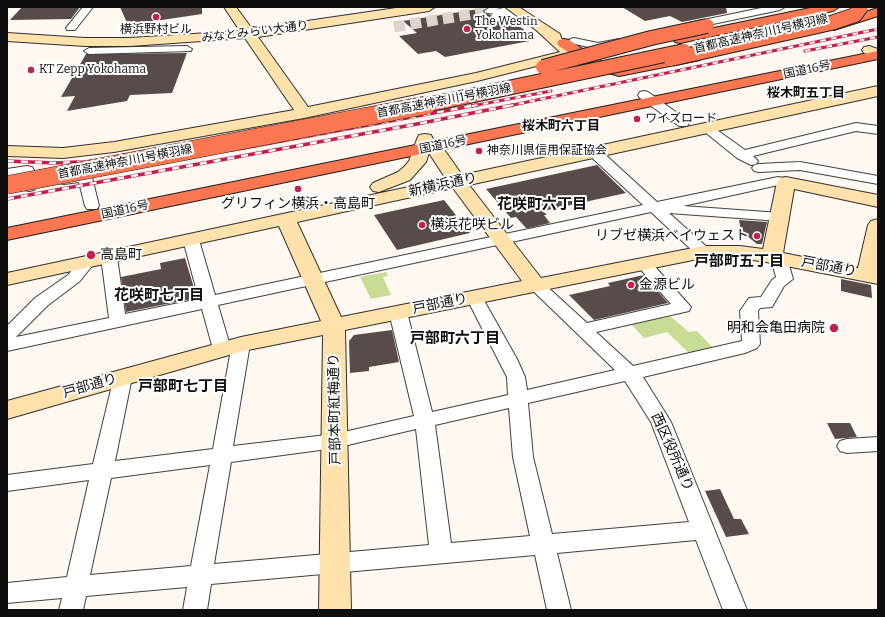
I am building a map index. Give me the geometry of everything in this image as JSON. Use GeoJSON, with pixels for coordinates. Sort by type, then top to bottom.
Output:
{"type":"FeatureCollection","features":[{"type":"Feature","properties":{"kind":"highway"},"geometry":{"type":"LineString","coordinates":[[388,104],[545,67],[651,38],[790,7]]}},
{"type":"Feature","properties":{"kind":"highway"},"geometry":{"type":"LineString","coordinates":[[569,42],[594,50],[617,51],[833,7]]}},
{"type":"Feature","properties":{"kind":"highway","name":"首都高速神奈川1号横羽線"},"geometry":{"type":"LineString","coordinates":[[7,185],[483,94],[851,7]]}},
{"type":"Feature","properties":{"kind":"highway"},"geometry":{"type":"LineString","coordinates":[[483,94],[612,71],[810,28],[852,16],[858,12],[861,7]]}},
{"type":"Feature","properties":{"kind":"highway","name":"首都高速神奈川1号横羽線"},"geometry":{"type":"LineString","coordinates":[[7,174],[388,104],[679,48],[878,7]]}},
{"type":"Feature","properties":{"kind":"highway"},"geometry":{"type":"LineString","coordinates":[[569,42],[606,69],[626,72],[837,25],[878,12]]}},
{"type":"Feature","properties":{"kind":"highway","name":"国道16号"},"geometry":{"type":"LineString","coordinates":[[7,234],[430,146],[649,98],[876,52]]}},
{"type":"Feature","properties":{"kind":"highway","name":"国道16号"},"geometry":{"type":"LineString","coordinates":[[7,224],[92,206],[430,146]]}},
{"type":"Feature","properties":{"kind":"street"},"geometry":{"type":"LineString","coordinates":[[71,28],[88,7]]}},
{"type":"Feature","properties":{"kind":"street"},"geometry":{"type":"LineString","coordinates":[[230,7],[304,113]]}},
{"type":"Feature","properties":{"kind":"street","name":"みなとみらい大通り"},"geometry":{"type":"LineString","coordinates":[[7,29],[93,34],[247,31],[387,7]]}},
{"type":"Feature","properties":{"kind":"street","name":"みなとみらい大通り"},"geometry":{"type":"LineString","coordinates":[[7,37],[85,42],[184,40],[429,7]]}},
{"type":"Feature","properties":{"kind":"street"},"geometry":{"type":"LineString","coordinates":[[526,7],[569,42]]}},
{"type":"Feature","properties":{"kind":"street"},"geometry":{"type":"LineString","coordinates":[[499,12],[542,29],[569,42],[590,45],[607,45],[645,35],[780,7]]}},
{"type":"Feature","properties":{"kind":"street"},"geometry":{"type":"LineString","coordinates":[[7,150],[37,153],[86,151],[304,113],[527,65],[567,54],[567,50],[542,29]]}},
{"type":"Feature","properties":{"kind":"street"},"geometry":{"type":"LineString","coordinates":[[89,51],[136,52],[187,49]]}},
{"type":"Feature","properties":{"kind":"street","name":"新横浜通り"},"geometry":{"type":"LineString","coordinates":[[7,279],[286,219],[444,179],[683,123],[878,81]]}},
{"type":"Feature","properties":{"kind":"street","name":"新横浜通り"},"geometry":{"type":"LineString","coordinates":[[7,265],[380,187],[444,179],[594,152],[878,91]]}},
{"type":"Feature","properties":{"kind":"street"},"geometry":{"type":"LineString","coordinates":[[649,98],[683,123]]}},
{"type":"Feature","properties":{"kind":"street"},"geometry":{"type":"LineString","coordinates":[[742,155],[856,127],[878,130]]}},
{"type":"Feature","properties":{"kind":"street"},"geometry":{"type":"LineString","coordinates":[[706,128],[759,168],[782,181],[878,201]]}},
{"type":"Feature","properties":{"kind":"street"},"geometry":{"type":"LineString","coordinates":[[380,187],[404,176],[411,170],[430,146],[444,179],[502,241],[536,285]]}},
{"type":"Feature","properties":{"kind":"street"},"geometry":{"type":"LineString","coordinates":[[594,152],[656,207],[703,252]]}},
{"type":"Feature","properties":{"kind":"street"},"geometry":{"type":"LineString","coordinates":[[759,168],[800,166],[878,180]]}},
{"type":"Feature","properties":{"kind":"street"},"geometry":{"type":"LineString","coordinates":[[7,174],[27,170],[29,186]]}},
{"type":"Feature","properties":{"kind":"street"},"geometry":{"type":"LineString","coordinates":[[7,191],[85,177],[92,206]]}},
{"type":"Feature","properties":{"kind":"street"},"geometry":{"type":"LineString","coordinates":[[7,345],[782,181]]}},
{"type":"Feature","properties":{"kind":"street"},"geometry":{"type":"LineString","coordinates":[[7,483],[335,441],[745,347],[751,344],[749,311],[755,302],[766,303],[778,282],[785,279],[775,257],[780,217],[782,181]]}},
{"type":"Feature","properties":{"kind":"street"},"geometry":{"type":"LineString","coordinates":[[656,207],[676,210],[780,217]]}},
{"type":"Feature","properties":{"kind":"street","name":"戸部本町紅梅通り"},"geometry":{"type":"LineString","coordinates":[[286,219],[334,325],[335,610]]}},
{"type":"Feature","properties":{"kind":"street"},"geometry":{"type":"LineString","coordinates":[[872,277],[877,231]]}},
{"type":"Feature","properties":{"kind":"street"},"geometry":{"type":"LineString","coordinates":[[191,240],[208,303],[232,346],[221,456],[195,610]]}},
{"type":"Feature","properties":{"kind":"street","name":"戸部通り"},"geometry":{"type":"LineString","coordinates":[[7,410],[232,346],[703,252],[740,252],[775,257],[872,277]]}},
{"type":"Feature","properties":{"kind":"street"},"geometry":{"type":"LineString","coordinates":[[109,257],[118,322]]}},
{"type":"Feature","properties":{"kind":"street"},"geometry":{"type":"LineString","coordinates":[[7,336],[41,302],[74,278],[87,262]]}},
{"type":"Feature","properties":{"kind":"street"},"geometry":{"type":"LineString","coordinates":[[582,330],[682,307],[643,263]]}},
{"type":"Feature","properties":{"kind":"street","name":"西区役所通り"},"geometry":{"type":"LineString","coordinates":[[536,285],[629,373],[638,384],[661,422],[705,530],[735,610]]}},
{"type":"Feature","properties":{"kind":"street"},"geometry":{"type":"LineString","coordinates":[[474,297],[510,361],[516,376],[523,457],[559,610]]}},
{"type":"Feature","properties":{"kind":"street"},"geometry":{"type":"LineString","coordinates":[[398,312],[425,421],[441,555]]}},
{"type":"Feature","properties":{"kind":"street"},"geometry":{"type":"LineString","coordinates":[[71,610],[123,377]]}},
{"type":"Feature","properties":{"kind":"street"},"geometry":{"type":"LineString","coordinates":[[847,446],[878,444]]}},
{"type":"Feature","properties":{"kind":"street"},"geometry":{"type":"LineString","coordinates":[[7,593],[705,530]]}},
{"type":"Feature","properties":{"kind":"green space"},"geometry":{"type":"Polygon","coordinates":[[[386,272],[388,276],[383,277],[391,295],[371,299],[360,277],[386,272]]]}},
{"type":"Feature","properties":{"kind":"green space"},"geometry":{"type":"Polygon","coordinates":[[[670,316],[689,332],[697,331],[716,351],[692,356],[667,332],[644,338],[631,324],[670,316]]]}},
{"type":"Feature","properties":{"kind":"building"},"geometry":{"type":"Polygon","coordinates":[[[22,7],[80,7],[71,19],[10,20],[22,7]]]}},
{"type":"Feature","properties":{"kind":"building","name":"横浜野村ビル"},"geometry":{"type":"Polygon","coordinates":[[[120,7],[202,7],[202,14],[128,25],[120,7]]]}},
{"type":"Feature","properties":{"kind":"building"},"geometry":{"type":"Polygon","coordinates":[[[622,7],[726,7],[727,13],[682,22],[670,16],[645,21],[622,7]]]}},
{"type":"Feature","properties":{"kind":"building","name":"The Westin Yokohama"},"geometry":{"type":"Polygon","coordinates":[[[485,8],[483,12],[491,15],[495,21],[504,21],[508,18],[530,34],[528,35],[535,40],[445,57],[436,51],[418,54],[399,36],[417,33],[403,21],[485,8]]]}},
{"type":"Feature","properties":{"kind":"building"},"geometry":{"type":"Polygon","coordinates":[[[187,53],[172,93],[130,95],[127,101],[67,111],[75,96],[61,97],[86,54],[187,53]]]}},
{"type":"Feature","properties":{"kind":"building"},"geometry":{"type":"Polygon","coordinates":[[[597,165],[626,193],[543,211],[547,215],[544,215],[550,223],[529,228],[526,228],[516,217],[511,218],[486,189],[597,165]]]}},
{"type":"Feature","properties":{"kind":"building","name":"横浜花咲ビル"},"geometry":{"type":"Polygon","coordinates":[[[444,200],[470,233],[397,250],[374,215],[444,200]]]}},
{"type":"Feature","properties":{"kind":"building","name":"リブゼ横浜ベイウェスト"},"geometry":{"type":"Polygon","coordinates":[[[739,220],[767,222],[762,244],[757,244],[741,231],[739,220]]]}},
{"type":"Feature","properties":{"kind":"building"},"geometry":{"type":"Polygon","coordinates":[[[185,258],[197,298],[126,312],[121,277],[161,269],[160,263],[185,258]]]}},
{"type":"Feature","properties":{"kind":"building"},"geometry":{"type":"Polygon","coordinates":[[[644,275],[668,303],[594,320],[569,295],[610,286],[608,283],[644,275]]]}},
{"type":"Feature","properties":{"kind":"building"},"geometry":{"type":"Polygon","coordinates":[[[841,279],[871,285],[872,298],[841,291],[841,279]]]}},
{"type":"Feature","properties":{"kind":"building"},"geometry":{"type":"Polygon","coordinates":[[[392,330],[399,362],[369,367],[369,371],[350,373],[349,341],[354,335],[392,330]]]}},
{"type":"Feature","properties":{"kind":"building"},"geometry":{"type":"Polygon","coordinates":[[[827,423],[850,423],[857,437],[835,439],[827,423]]]}},
{"type":"Feature","properties":{"kind":"building"},"geometry":{"type":"Polygon","coordinates":[[[720,489],[734,519],[741,519],[749,534],[726,537],[705,491],[720,489]]]}},
{"type":"Feature","properties":{"kind":"tunnel"},"geometry":{"type":"LineString","coordinates":[[394,27],[489,11]]}},
{"type":"Feature","properties":{"kind":"railway"},"geometry":{"type":"LineString","coordinates":[[509,106],[878,29]]}},
{"type":"Feature","properties":{"kind":"railway"},"geometry":{"type":"LineString","coordinates":[[805,51],[878,37]]}},
{"type":"Feature","properties":{"kind":"railway"},"geometry":{"type":"LineString","coordinates":[[472,106],[551,91]]}},
{"type":"Feature","properties":{"kind":"railway"},"geometry":{"type":"LineString","coordinates":[[7,161],[55,163],[172,158],[238,149],[477,105]]}},
{"type":"Feature","properties":{"kind":"railway"},"geometry":{"type":"LineString","coordinates":[[509,106],[513,105]]}},
{"type":"Feature","properties":{"kind":"railway"},"geometry":{"type":"LineString","coordinates":[[7,199],[509,106]]}},
{"type":"Feature","properties":{"kind":"place","name":"横浜野村ビル"},"geometry":{"type":"Point","coordinates":[156,17]}},
{"type":"Feature","properties":{"kind":"place","name":"The Westin Yokohama"},"geometry":{"type":"Point","coordinates":[467,29]}},
{"type":"Feature","properties":{"kind":"place","name":"KT Zepp Yokohama"},"geometry":{"type":"Point","coordinates":[31,70]}},
{"type":"Feature","properties":{"kind":"place","name":"ワイズロード"},"geometry":{"type":"Point","coordinates":[637,119]}},
{"type":"Feature","properties":{"kind":"place","name":"神奈川県信用保証協会"},"geometry":{"type":"Point","coordinates":[479,151]}},
{"type":"Feature","properties":{"kind":"place","name":"グリフィン横浜・高島町"},"geometry":{"type":"Point","coordinates":[298,189]}},
{"type":"Feature","properties":{"kind":"place","name":"横浜花咲ビル"},"geometry":{"type":"Point","coordinates":[422,225]}},
{"type":"Feature","properties":{"kind":"place","name":"リブゼ横浜ベイウェスト"},"geometry":{"type":"Point","coordinates":[757,236]}},
{"type":"Feature","properties":{"kind":"place","name":"高島町"},"geometry":{"type":"Point","coordinates":[91,255]}},
{"type":"Feature","properties":{"kind":"place","name":"金源ビル"},"geometry":{"type":"Point","coordinates":[631,285]}},
{"type":"Feature","properties":{"kind":"place","name":"明和会亀田病院"},"geometry":{"type":"Point","coordinates":[834,328]}},
{"type":"Feature","properties":{"kind":"district","name":"桜木町五丁目"},"geometry":{"type":"Point","coordinates":[806,93]}},
{"type":"Feature","properties":{"kind":"district","name":"桜木町六丁目"},"geometry":{"type":"Point","coordinates":[561,126]}},
{"type":"Feature","properties":{"kind":"district","name":"花咲町六丁目"},"geometry":{"type":"Point","coordinates":[542,205]}},
{"type":"Feature","properties":{"kind":"district","name":"戸部町五丁目"},"geometry":{"type":"Point","coordinates":[739,262]}},
{"type":"Feature","properties":{"kind":"district","name":"花咲町七丁目"},"geometry":{"type":"Point","coordinates":[159,296]}},
{"type":"Feature","properties":{"kind":"district","name":"戸部町六丁目"},"geometry":{"type":"Point","coordinates":[455,339]}},
{"type":"Feature","properties":{"kind":"district","name":"戸部町七丁目"},"geometry":{"type":"Point","coordinates":[183,387]}}]}
